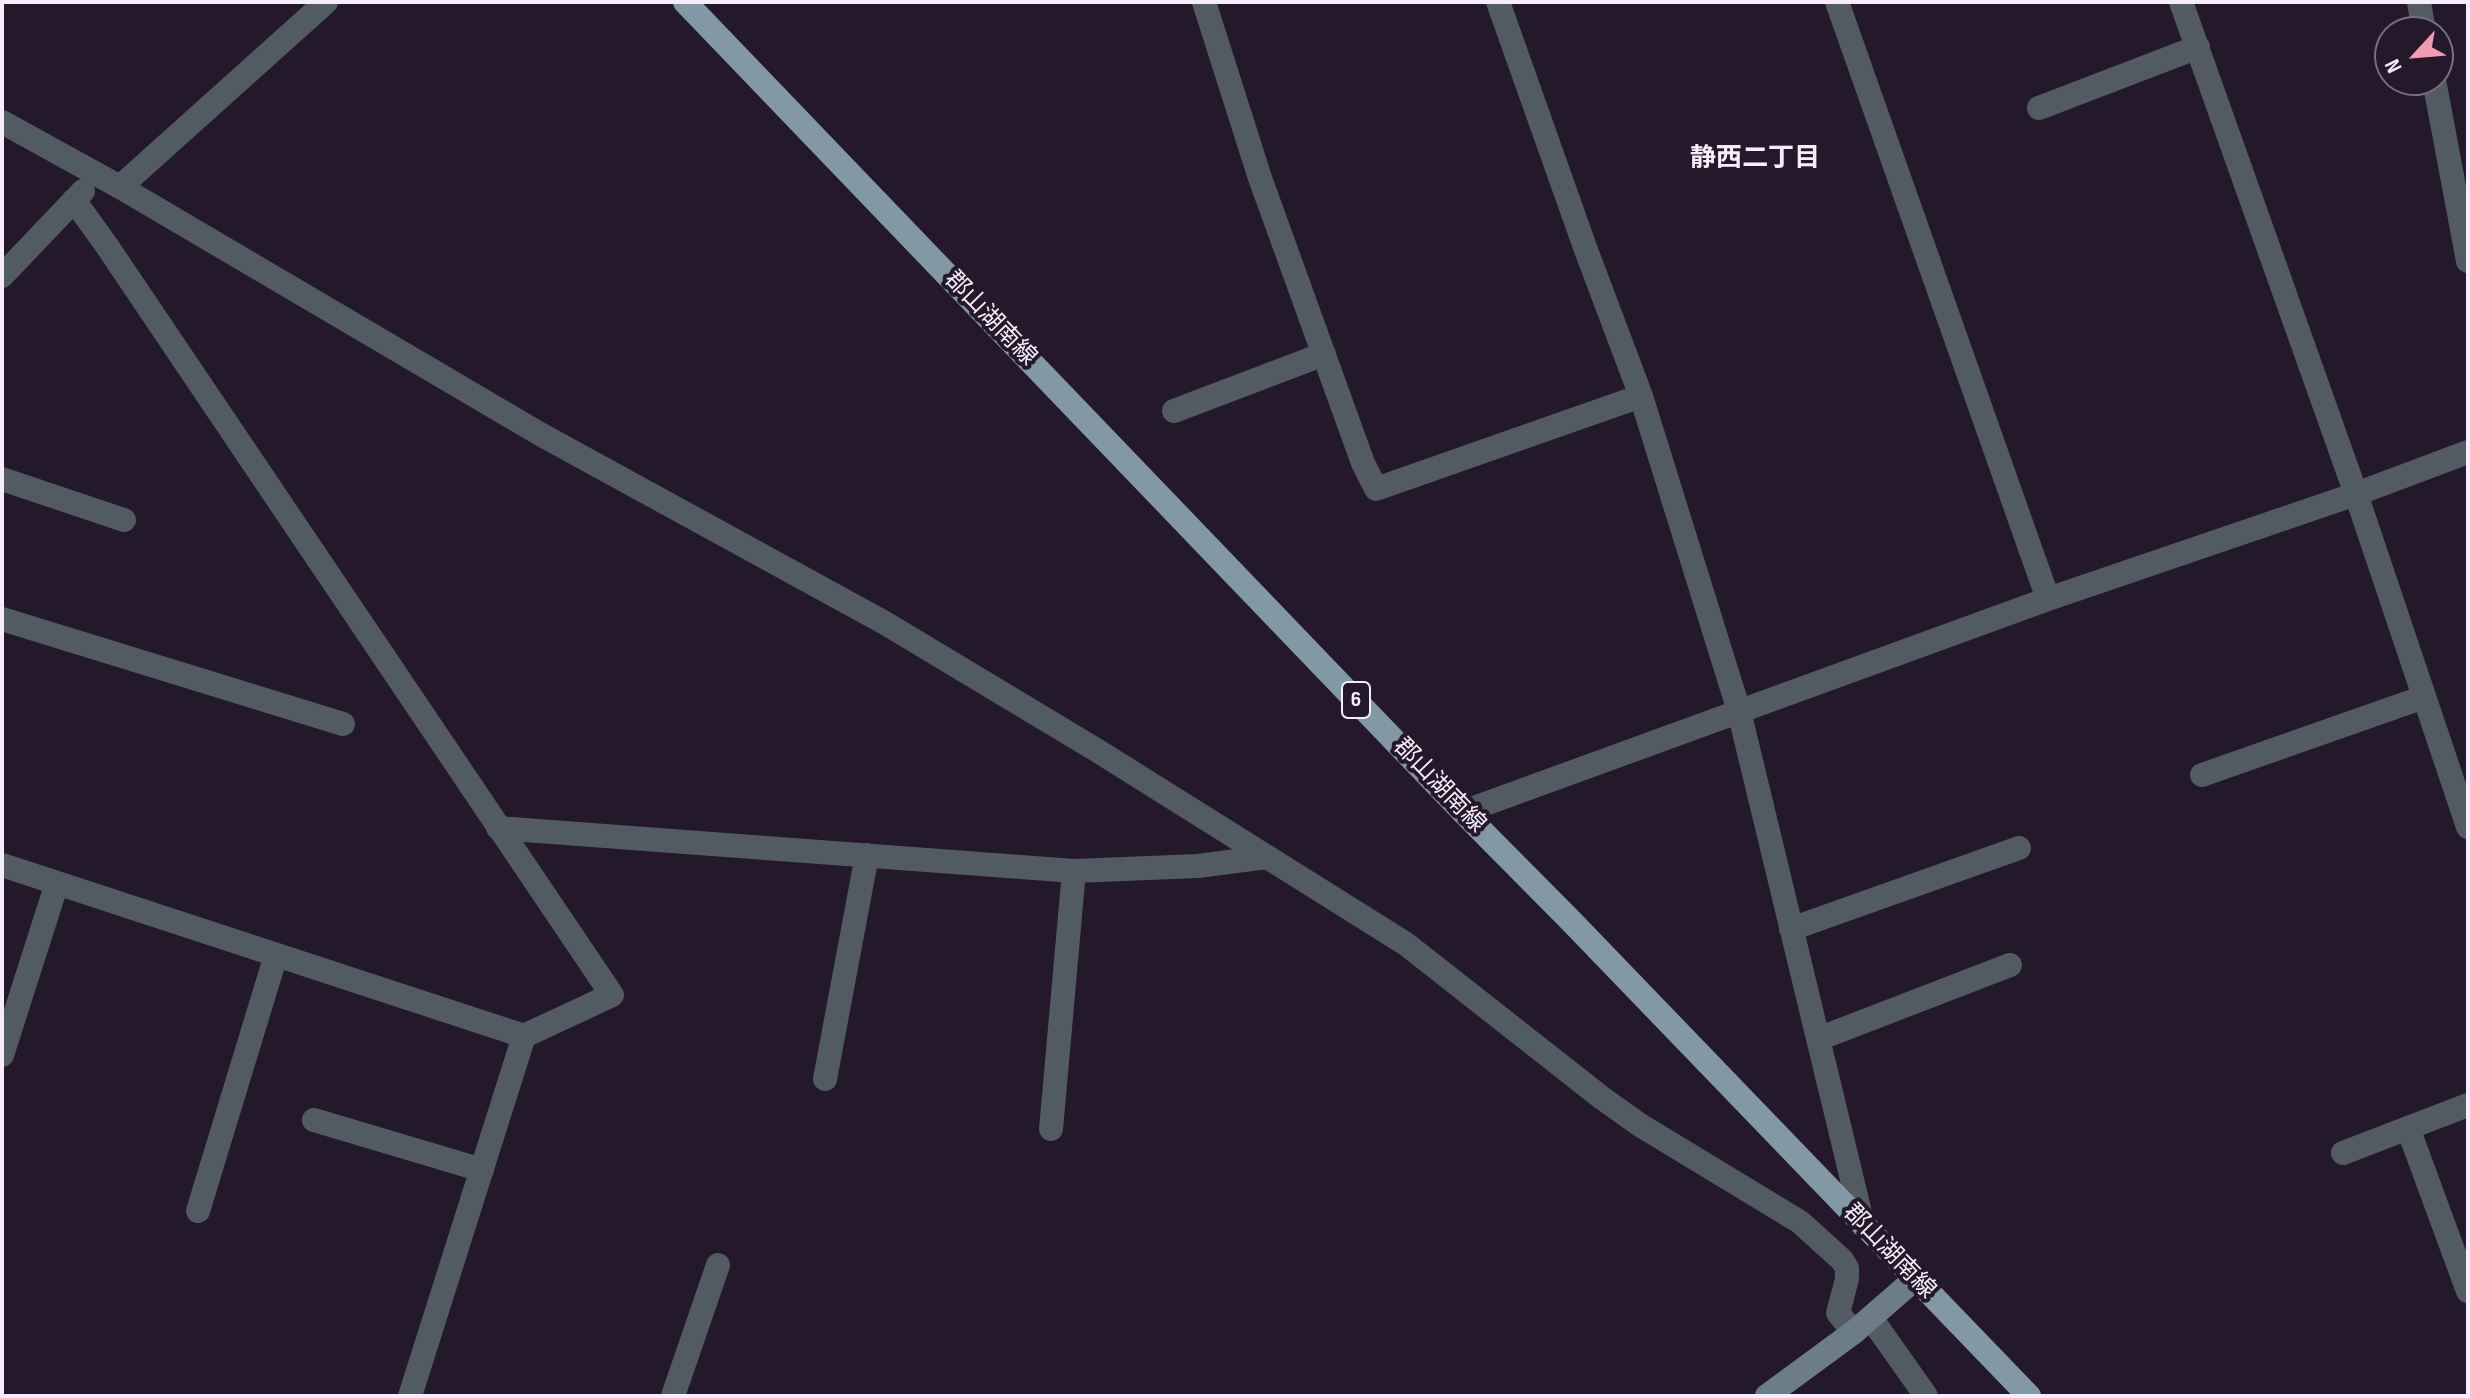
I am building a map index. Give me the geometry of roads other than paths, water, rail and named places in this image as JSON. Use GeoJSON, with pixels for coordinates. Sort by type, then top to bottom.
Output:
{"type":"FeatureCollection","features":[{"type":"Feature","properties":{"kind":"main road","name":"郡山湖南線"},"geometry":{"type":"LineString","coordinates":[[685,2],[2029,1396]]}},
{"type":"Feature","properties":{"kind":"street"},"geometry":{"type":"LineString","coordinates":[[120,187],[326,2]]}},
{"type":"Feature","properties":{"kind":"street"},"geometry":{"type":"LineString","coordinates":[[1204,2],[1260,178],[1363,463],[1376,489],[1641,396]]}},
{"type":"Feature","properties":{"kind":"street"},"geometry":{"type":"LineString","coordinates":[[1498,2],[1641,396],[1739,711],[1863,1225]]}},
{"type":"Feature","properties":{"kind":"street"},"geometry":{"type":"LineString","coordinates":[[1837,2],[2048,599]]}},
{"type":"Feature","properties":{"kind":"street"},"geometry":{"type":"LineString","coordinates":[[2181,2],[2356,494],[2468,827]]}},
{"type":"Feature","properties":{"kind":"street"},"geometry":{"type":"LineString","coordinates":[[2039,108],[2198,47]]}},
{"type":"Feature","properties":{"kind":"street"},"geometry":{"type":"LineString","coordinates":[[2437,96],[2468,261]]}},
{"type":"Feature","properties":{"kind":"street"},"geometry":{"type":"LineString","coordinates":[[2,122],[120,187],[540,434],[885,623],[1098,751],[1406,944],[1640,1125],[1800,1222],[1847,1268],[1838,1313],[1862,1325],[1926,1396]]}},
{"type":"Feature","properties":{"kind":"street"},"geometry":{"type":"LineString","coordinates":[[2,276],[97,175]]}},
{"type":"Feature","properties":{"kind":"street"},"geometry":{"type":"LineString","coordinates":[[2,865],[524,1036],[612,995],[74,200]]}},
{"type":"Feature","properties":{"kind":"street"},"geometry":{"type":"LineString","coordinates":[[1174,411],[1324,354]]}},
{"type":"Feature","properties":{"kind":"street"},"geometry":{"type":"LineString","coordinates":[[1463,812],[2048,599],[2356,494],[2468,452]]}},
{"type":"Feature","properties":{"kind":"street"},"geometry":{"type":"LineString","coordinates":[[2,479],[124,520]]}},
{"type":"Feature","properties":{"kind":"street"},"geometry":{"type":"LineString","coordinates":[[2,619],[343,724]]}},
{"type":"Feature","properties":{"kind":"street"},"geometry":{"type":"LineString","coordinates":[[2202,775],[2424,697]]}},
{"type":"Feature","properties":{"kind":"street"},"geometry":{"type":"LineString","coordinates":[[498,828],[1074,871],[1198,866],[1267,857]]}},
{"type":"Feature","properties":{"kind":"street"},"geometry":{"type":"LineString","coordinates":[[1791,929],[2019,848]]}},
{"type":"Feature","properties":{"kind":"street"},"geometry":{"type":"LineString","coordinates":[[825,1079],[867,855]]}},
{"type":"Feature","properties":{"kind":"street"},"geometry":{"type":"LineString","coordinates":[[1051,1129],[1074,871]]}},
{"type":"Feature","properties":{"kind":"street"},"geometry":{"type":"LineString","coordinates":[[2,1055],[57,883]]}},
{"type":"Feature","properties":{"kind":"street"},"geometry":{"type":"LineString","coordinates":[[198,1211],[276,955]]}},
{"type":"Feature","properties":{"kind":"street"},"geometry":{"type":"LineString","coordinates":[[1818,1039],[2010,965]]}},
{"type":"Feature","properties":{"kind":"street"},"geometry":{"type":"LineString","coordinates":[[410,1396],[524,1036]]}},
{"type":"Feature","properties":{"kind":"street"},"geometry":{"type":"LineString","coordinates":[[2343,1153],[2468,1105]]}},
{"type":"Feature","properties":{"kind":"street"},"geometry":{"type":"LineString","coordinates":[[314,1120],[482,1170]]}},
{"type":"Feature","properties":{"kind":"street"},"geometry":{"type":"LineString","coordinates":[[2408,1128],[2468,1291]]}},
{"type":"Feature","properties":{"kind":"street"},"geometry":{"type":"LineString","coordinates":[[673,1396],[718,1265]]}},
{"type":"Feature","properties":{"kind":"street"},"geometry":{"type":"LineString","coordinates":[[1767,1396],[1862,1325],[1915,1279]]}},
{"type":"Feature","properties":{"kind":"district","name":"静西二丁目"},"geometry":{"type":"Point","coordinates":[1755,159]}}]}
